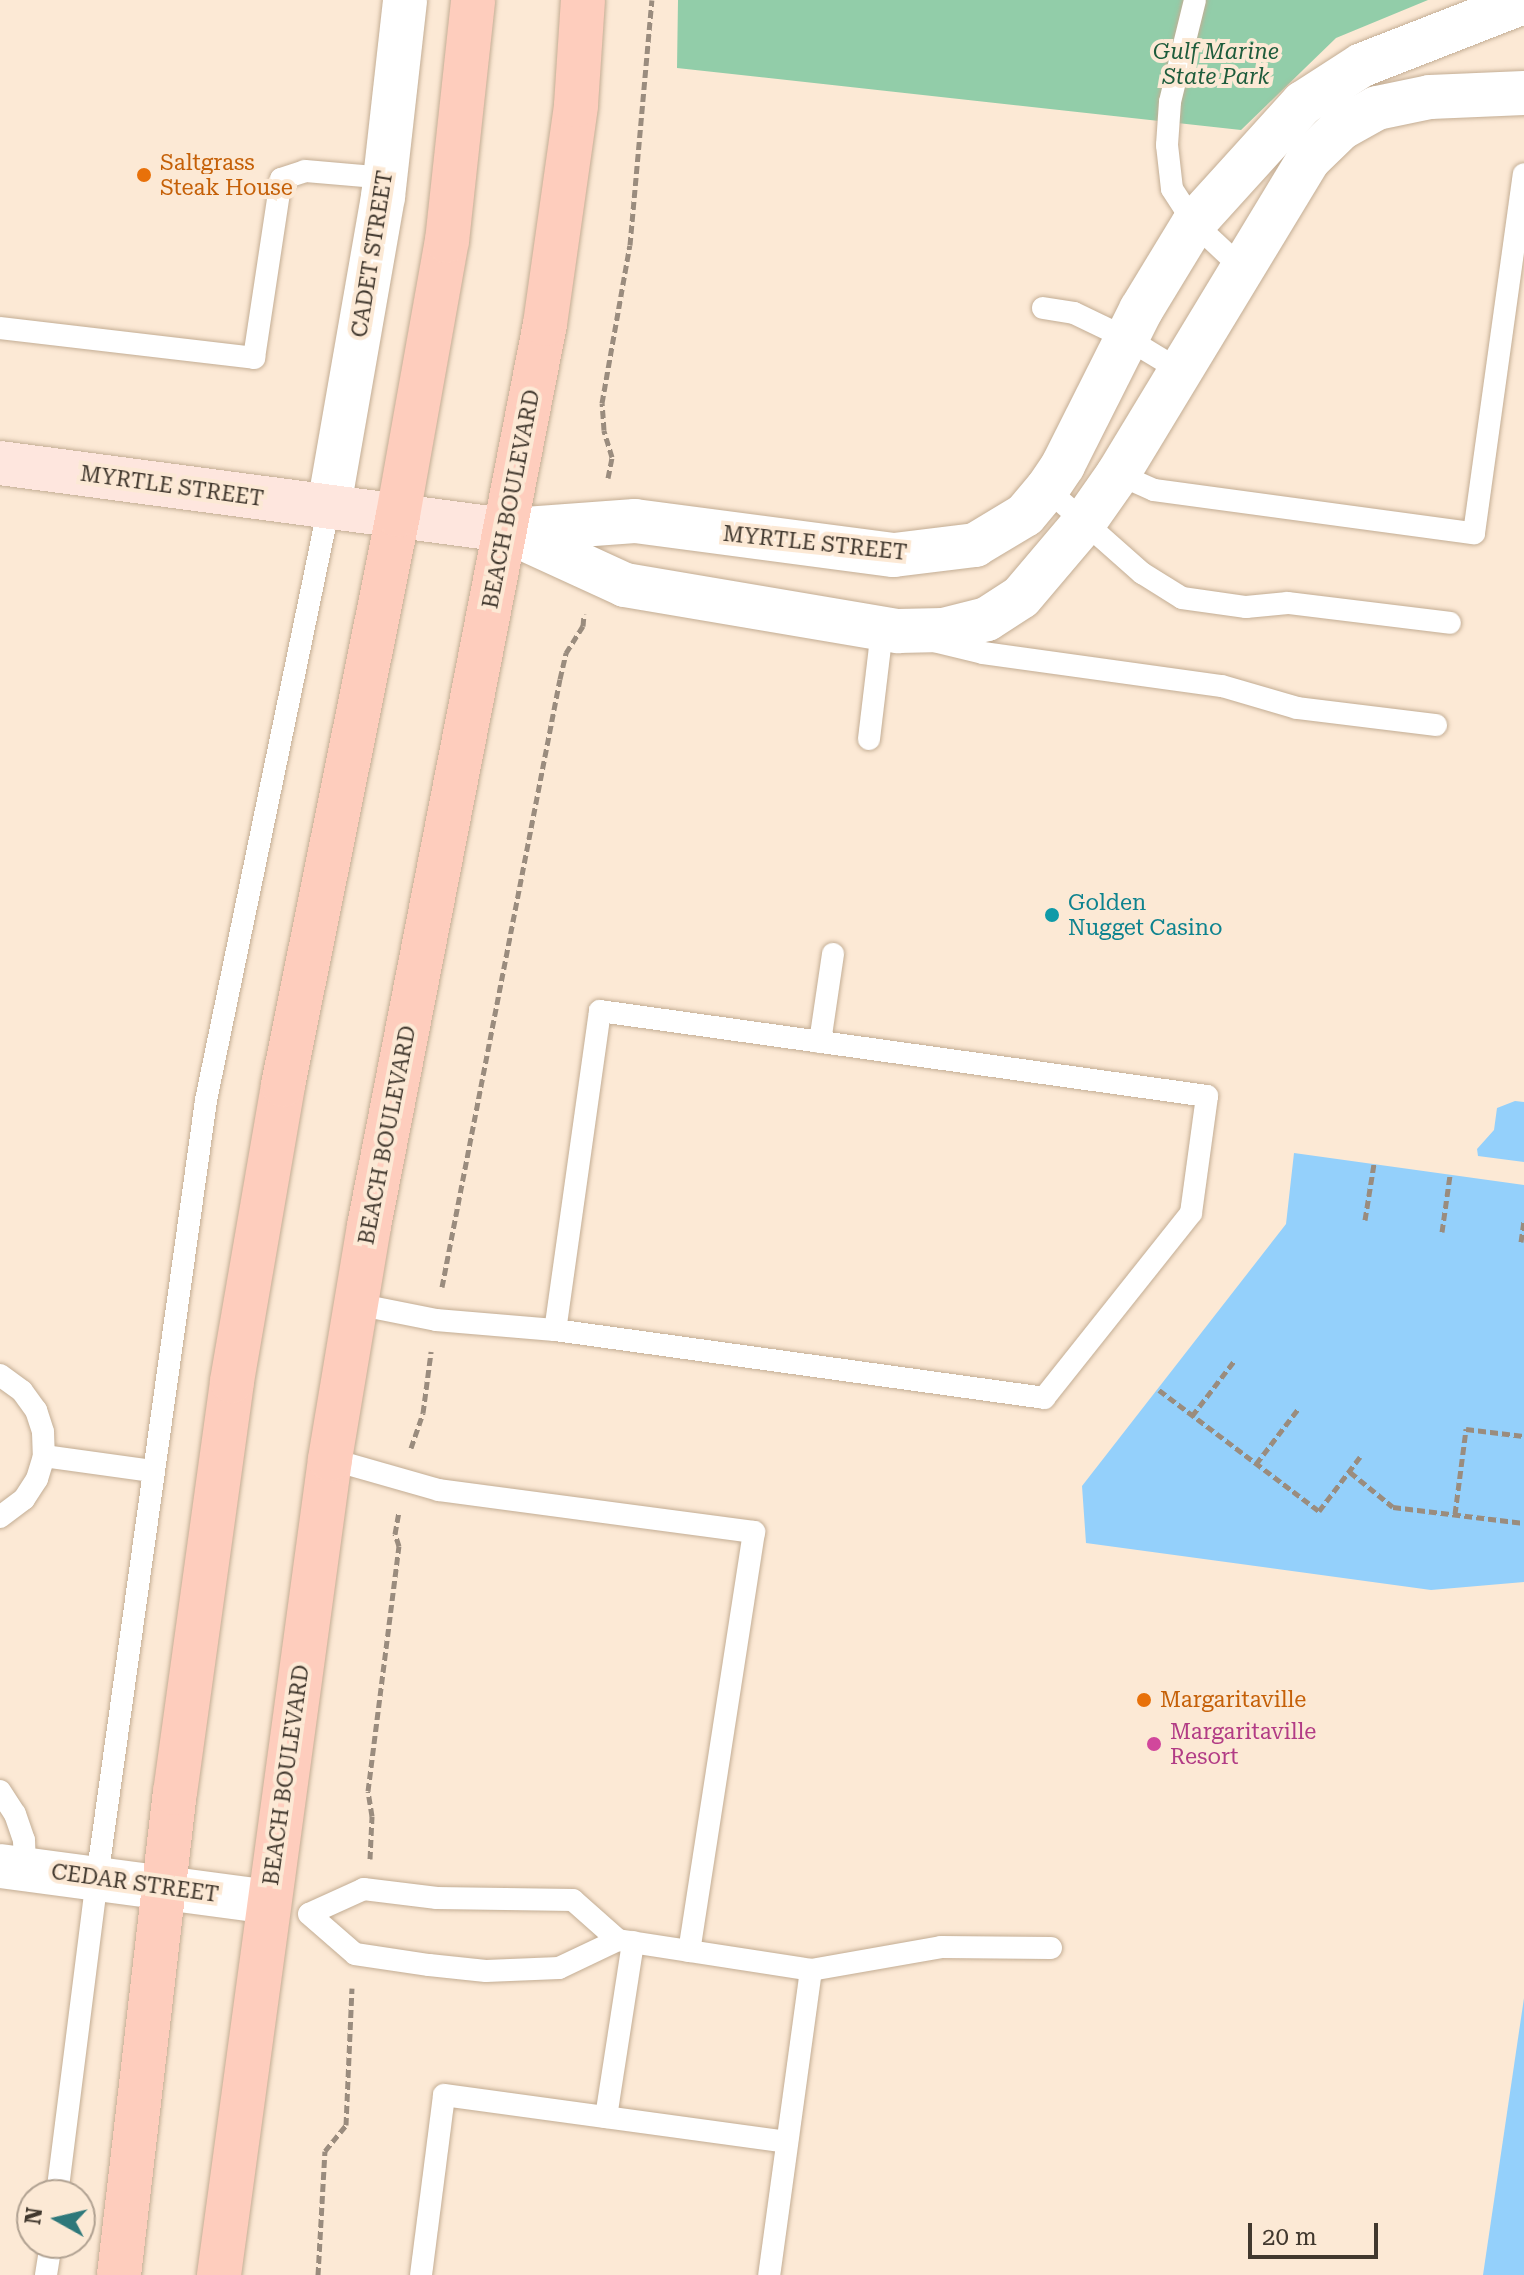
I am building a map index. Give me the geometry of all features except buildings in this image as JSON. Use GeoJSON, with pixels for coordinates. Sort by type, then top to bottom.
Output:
{"type":"FeatureCollection","features":[{"type":"Feature","properties":{"kind":"main road"},"geometry":{"type":"LineString","coordinates":[[119,2275],[163,1886],[237,1350],[283,1085],[398,515],[447,241],[473,0]]}},
{"type":"Feature","properties":{"kind":"main road","name":"BEACH BOULEVARD"},"geometry":{"type":"LineString","coordinates":[[219,2275],[289,1908],[330,1459],[356,1304],[545,324],[576,105],[583,0]]}},
{"type":"Feature","properties":{"kind":"main road","name":"MYRTLE STREET"},"geometry":{"type":"LineString","coordinates":[[0,463],[505,530]]}},
{"type":"Feature","properties":{"kind":"street","name":"CADET STREET"},"geometry":{"type":"LineString","coordinates":[[329,506],[386,178],[405,0]]}},
{"type":"Feature","properties":{"kind":"street","name":"MYRTLE STREET"},"geometry":{"type":"LineString","coordinates":[[505,530],[635,521],[894,555],[933,553],[975,545],[1025,515],[1047,489],[1194,223],[1303,103],[1362,65],[1522,13]]}},
{"type":"Feature","properties":{"kind":"street"},"geometry":{"type":"LineString","coordinates":[[505,530],[625,585],[890,631],[943,630],[987,619],[1021,597],[1083,524],[1118,474],[1308,160],[1341,128],[1377,108],[1430,97],[1524,93]]}},
{"type":"Feature","properties":{"kind":"street","name":"CEDAR STREET"},"geometry":{"type":"LineString","coordinates":[[12,1867],[163,1886],[289,1908]]}},
{"type":"Feature","properties":{"kind":"lane"},"geometry":{"type":"LineString","coordinates":[[1195,0],[1170,102],[1167,145],[1172,189],[1194,223],[1242,268]]}},
{"type":"Feature","properties":{"kind":"lane"},"geometry":{"type":"LineString","coordinates":[[0,328],[254,358],[281,179],[305,171],[386,178]]}},
{"type":"Feature","properties":{"kind":"lane"},"geometry":{"type":"LineString","coordinates":[[1118,474],[1154,490],[1474,533],[1524,174]]}},
{"type":"Feature","properties":{"kind":"lane"},"geometry":{"type":"LineString","coordinates":[[1043,308],[1074,313],[1128,339],[1179,370]]}},
{"type":"Feature","properties":{"kind":"lane"},"geometry":{"type":"LineString","coordinates":[[1047,489],[1083,524],[1151,580],[1182,598],[1246,607],[1288,603],[1450,623]]}},
{"type":"Feature","properties":{"kind":"lane"},"geometry":{"type":"LineString","coordinates":[[59,2179],[152,1471],[206,1100],[329,506]]}},
{"type":"Feature","properties":{"kind":"lane"},"geometry":{"type":"LineString","coordinates":[[869,739],[890,631],[983,653],[1222,686],[1297,708],[1436,725]]}},
{"type":"Feature","properties":{"kind":"lane"},"geometry":{"type":"LineString","coordinates":[[820,1042],[833,954]]}},
{"type":"Feature","properties":{"kind":"lane"},"geometry":{"type":"LineString","coordinates":[[356,1304],[436,1320],[555,1330],[1044,1398],[1191,1213],[1207,1096],[600,1011],[555,1330]]}},
{"type":"Feature","properties":{"kind":"lane"},"geometry":{"type":"LineString","coordinates":[[0,1375],[22,1391],[36,1410],[43,1432],[44,1456],[37,1479],[24,1499],[0,1517]]}},
{"type":"Feature","properties":{"kind":"lane"},"geometry":{"type":"LineString","coordinates":[[44,1456],[152,1471]]}},
{"type":"Feature","properties":{"kind":"lane"},"geometry":{"type":"LineString","coordinates":[[330,1459],[439,1490],[754,1532],[689,1951]]}},
{"type":"Feature","properties":{"kind":"lane"},"geometry":{"type":"LineString","coordinates":[[0,1791],[19,1827],[12,1867]]}},
{"type":"Feature","properties":{"kind":"lane"},"geometry":{"type":"LineString","coordinates":[[289,1908],[364,1889],[437,1898],[573,1900],[625,1941],[811,1970],[941,1947],[1051,1948]]}},
{"type":"Feature","properties":{"kind":"lane"},"geometry":{"type":"LineString","coordinates":[[289,1908],[355,1954],[486,1971],[559,1968],[625,1941]]}},
{"type":"Feature","properties":{"kind":"lane"},"geometry":{"type":"LineString","coordinates":[[606,2117],[625,1941]]}},
{"type":"Feature","properties":{"kind":"lane"},"geometry":{"type":"LineString","coordinates":[[769,2275],[811,1970]]}},
{"type":"Feature","properties":{"kind":"lane"},"geometry":{"type":"LineString","coordinates":[[421,2275],[444,2095],[787,2142]]}},
{"type":"Feature","properties":{"kind":"path"},"geometry":{"type":"LineString","coordinates":[[612,457],[604,430],[602,403],[630,245],[652,0]]}},
{"type":"Feature","properties":{"kind":"path"},"geometry":{"type":"LineString","coordinates":[[413,1441],[423,1413],[436,1320],[560,679],[566,653],[583,626],[585,612]]}},
{"type":"Feature","properties":{"kind":"path"},"geometry":{"type":"LineString","coordinates":[[1365,1220],[1374,1164]]}},
{"type":"Feature","properties":{"kind":"path"},"geometry":{"type":"LineString","coordinates":[[1442,1232],[1450,1175]]}},
{"type":"Feature","properties":{"kind":"path"},"geometry":{"type":"LineString","coordinates":[[1521,1242],[1524,1221]]}},
{"type":"Feature","properties":{"kind":"path"},"geometry":{"type":"LineString","coordinates":[[1192,1416],[1234,1361]]}},
{"type":"Feature","properties":{"kind":"path"},"geometry":{"type":"LineString","coordinates":[[1159,1390],[1319,1511],[1360,1457]]}},
{"type":"Feature","properties":{"kind":"path"},"geometry":{"type":"LineString","coordinates":[[1256,1464],[1298,1409]]}},
{"type":"Feature","properties":{"kind":"path"},"geometry":{"type":"LineString","coordinates":[[1455,1514],[1466,1429],[1524,1436]]}},
{"type":"Feature","properties":{"kind":"path"},"geometry":{"type":"LineString","coordinates":[[1350,1472],[1393,1507],[1524,1523]]}},
{"type":"Feature","properties":{"kind":"path"},"geometry":{"type":"LineString","coordinates":[[369,1864],[372,1816],[368,1791],[399,1546],[395,1534]]}},
{"type":"Feature","properties":{"kind":"path"},"geometry":{"type":"LineString","coordinates":[[318,2275],[325,2151],[346,2125],[351,1994]]}},
{"type":"Feature","properties":{"kind":"green space","name":"Gulf Marine State Park"},"geometry":{"type":"Polygon","coordinates":[[[678,0],[1428,0],[1336,38],[1241,130],[677,68],[678,0]]]}},
{"type":"Feature","properties":{"kind":"water"},"geometry":{"type":"Polygon","coordinates":[[[1515,1101],[1524,1102],[1524,1162],[1478,1156],[1477,1149],[1494,1130],[1497,1108],[1515,1101]]]}},
{"type":"Feature","properties":{"kind":"water"},"geometry":{"type":"Polygon","coordinates":[[[1294,1153],[1524,1185],[1524,1582],[1431,1590],[1086,1543],[1082,1486],[1286,1224],[1294,1153]]]}},
{"type":"Feature","properties":{"kind":"water"},"geometry":{"type":"Polygon","coordinates":[[[1524,1998],[1524,2275],[1483,2275],[1524,1998]]]}},
{"type":"Feature","properties":{"kind":"place","name":"Saltgrass Steak House"},"geometry":{"type":"Point","coordinates":[144,175]}},
{"type":"Feature","properties":{"kind":"place","name":"Golden Nugget Casino"},"geometry":{"type":"Point","coordinates":[1052,915]}},
{"type":"Feature","properties":{"kind":"place","name":"Margaritaville"},"geometry":{"type":"Point","coordinates":[1144,1700]}},
{"type":"Feature","properties":{"kind":"place","name":"Margaritaville Resort"},"geometry":{"type":"Point","coordinates":[1154,1744]}}]}
